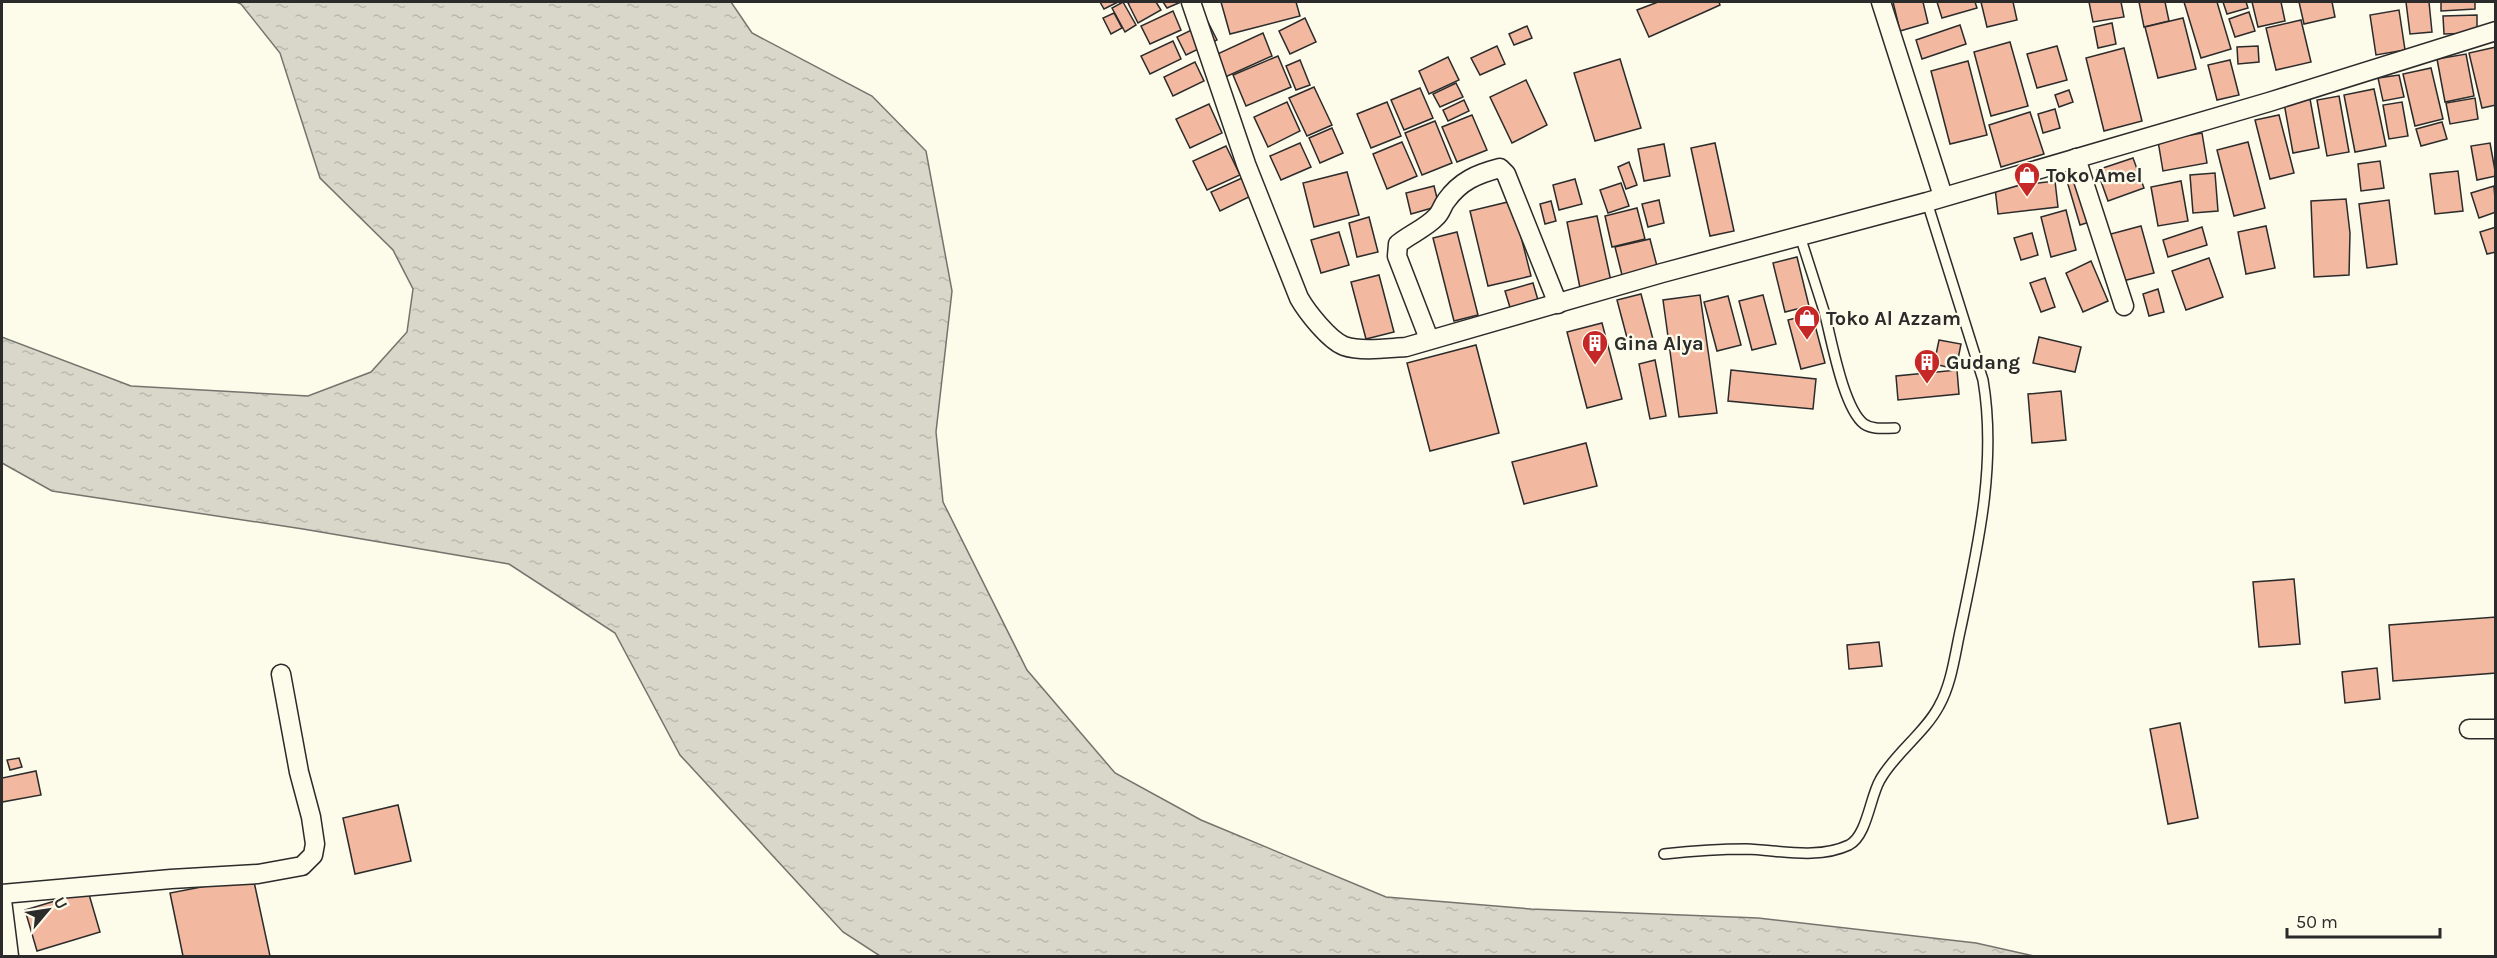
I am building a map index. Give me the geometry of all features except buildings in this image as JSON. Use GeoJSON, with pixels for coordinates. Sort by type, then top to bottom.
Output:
{"type":"FeatureCollection","features":[{"type":"Feature","properties":{"kind":"street"},"geometry":{"type":"LineString","coordinates":[[1191,2],[1246,164],[1289,277],[1306,311],[1329,335],[1344,346],[1369,348],[1406,347],[1935,199],[2279,99],[2495,31]]}},
{"type":"Feature","properties":{"kind":"street"},"geometry":{"type":"LineString","coordinates":[[1881,2],[1935,199]]}},
{"type":"Feature","properties":{"kind":"street"},"geometry":{"type":"LineString","coordinates":[[2076,158],[2124,306]]}},
{"type":"Feature","properties":{"kind":"street"},"geometry":{"type":"LineString","coordinates":[[1430,339],[1397,255],[1398,244],[1409,234],[1437,217],[1445,201],[1462,183],[1477,174],[1500,168],[1506,174],[1558,304]]}},
{"type":"Feature","properties":{"kind":"street"},"geometry":{"type":"LineString","coordinates":[[2,894],[258,874],[302,866],[313,855],[315,844],[281,674]]}},
{"type":"Feature","properties":{"kind":"street"},"geometry":{"type":"LineString","coordinates":[[2469,729],[2496,729]]}},
{"type":"Feature","properties":{"kind":"street"},"geometry":{"type":"LineString","coordinates":[[2,900],[9,957]]}},
{"type":"Feature","properties":{"kind":"lane"},"geometry":{"type":"LineString","coordinates":[[1664,854],[1710,849],[1798,854],[1834,850],[1852,844],[1862,830],[1874,790],[1884,773],[1940,706],[1949,680],[1973,570],[1985,500],[1988,436],[1983,380],[1935,199]]}},
{"type":"Feature","properties":{"kind":"lane"},"geometry":{"type":"LineString","coordinates":[[1800,236],[1824,312],[1836,363],[1856,416],[1873,429],[1895,428]]}},
{"type":"Feature","properties":{"kind":"water"},"geometry":{"type":"Polygon","coordinates":[[[236,2],[731,2],[752,33],[872,96],[926,151],[952,291],[936,432],[943,502],[1027,670],[1115,773],[1201,820],[1386,897],[1531,909],[1758,918],[1976,943],[2034,956],[880,956],[843,932],[680,755],[615,633],[509,564],[303,529],[52,491],[2,463],[2,337],[131,386],[308,396],[371,372],[407,332],[413,289],[393,250],[320,178],[280,53],[241,4],[236,2]]]}},
{"type":"Feature","properties":{"kind":"place","name":"Toko Amel"},"geometry":{"type":"Point","coordinates":[2027,198]}},
{"type":"Feature","properties":{"kind":"place","name":"Toko Al Azzam"},"geometry":{"type":"Point","coordinates":[1807,341]}},
{"type":"Feature","properties":{"kind":"place","name":"Gina Alya"},"geometry":{"type":"Point","coordinates":[1595,366]}},
{"type":"Feature","properties":{"kind":"place","name":"Gudang"},"geometry":{"type":"Point","coordinates":[1927,385]}}]}
